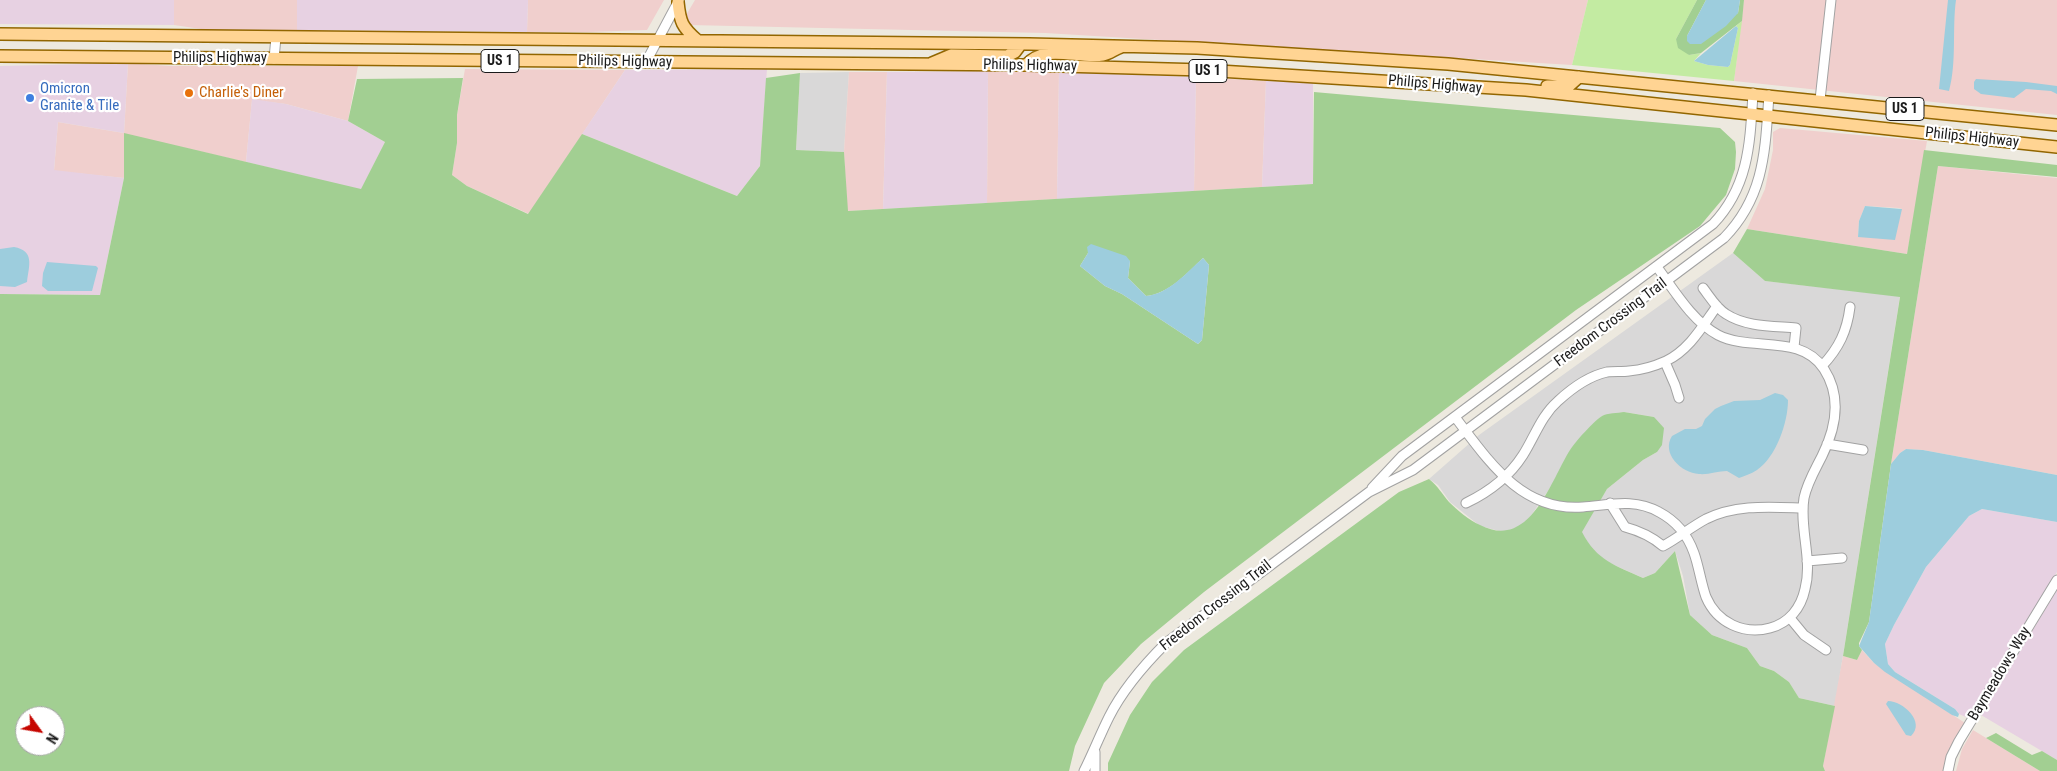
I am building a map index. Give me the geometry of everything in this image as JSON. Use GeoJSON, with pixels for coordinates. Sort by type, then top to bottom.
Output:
{"type":"FeatureCollection","features":[{"type":"Feature","properties":{"kind":"main road"},"geometry":{"type":"LineString","coordinates":[[678,1],[679,18],[682,26],[697,40]]}},
{"type":"Feature","properties":{"kind":"main road","name":"Philips Highway"},"geometry":{"type":"LineString","coordinates":[[0,34],[1125,45],[1283,52],[1498,68],[2057,125]]}},
{"type":"Feature","properties":{"kind":"main road"},"geometry":{"type":"LineString","coordinates":[[62,35],[62,57]]}},
{"type":"Feature","properties":{"kind":"main road"},"geometry":{"type":"LineString","coordinates":[[928,64],[951,55],[1006,56],[1015,52],[1021,44]]}},
{"type":"Feature","properties":{"kind":"main road"},"geometry":{"type":"LineString","coordinates":[[1026,65],[1031,60],[1047,53],[1103,55],[1125,45]]}},
{"type":"Feature","properties":{"kind":"main road"},"geometry":{"type":"LineString","coordinates":[[1282,74],[1283,52]]}},
{"type":"Feature","properties":{"kind":"main road","name":"Philips Highway"},"geometry":{"type":"LineString","coordinates":[[0,56],[1026,65],[1282,74],[1496,90],[1526,90],[1751,116],[2057,147]]}},
{"type":"Feature","properties":{"kind":"main road"},"geometry":{"type":"LineString","coordinates":[[1526,90],[1542,86],[1569,86],[1579,77]]}},
{"type":"Feature","properties":{"kind":"street"},"geometry":{"type":"LineString","coordinates":[[1820,100],[1831,0]]}},
{"type":"Feature","properties":{"kind":"street"},"geometry":{"type":"LineString","coordinates":[[646,62],[678,1]]}},
{"type":"Feature","properties":{"kind":"street"},"geometry":{"type":"LineString","coordinates":[[274,59],[276,37]]}},
{"type":"Feature","properties":{"kind":"street","name":"Freedom Crossing Trail"},"geometry":{"type":"LineString","coordinates":[[1369,492],[1402,456],[1713,224],[1736,195],[1744,174],[1753,94]]}},
{"type":"Feature","properties":{"kind":"street","name":"Freedom Crossing Trail"},"geometry":{"type":"LineString","coordinates":[[1084,771],[1109,717],[1134,678],[1151,658],[1185,627],[1369,492],[1413,470],[1724,238],[1751,203],[1762,168],[1769,95]]}},
{"type":"Feature","properties":{"kind":"street"},"geometry":{"type":"LineString","coordinates":[[1736,195],[1751,203]]}},
{"type":"Feature","properties":{"kind":"street"},"geometry":{"type":"LineString","coordinates":[[1455,416],[1504,478],[1542,502],[1560,506],[1582,507],[1633,503],[1649,507],[1671,520],[1684,533],[1694,552],[1706,597],[1724,620],[1743,629],[1762,630],[1774,627],[1790,618],[1798,608],[1804,593],[1807,561],[1802,522],[1803,508],[1810,478],[1828,444],[1836,409],[1831,383],[1822,366],[1807,354],[1794,347],[1736,341],[1715,333],[1698,319],[1657,267]]}},
{"type":"Feature","properties":{"kind":"street"},"geometry":{"type":"LineString","coordinates":[[1703,288],[1716,306],[1738,320],[1754,324],[1796,328],[1794,347]]}},
{"type":"Feature","properties":{"kind":"street"},"geometry":{"type":"LineString","coordinates":[[1466,503],[1489,490],[1504,478],[1523,456],[1539,424],[1558,400],[1597,375],[1608,372],[1630,371],[1665,362],[1686,347],[1716,306]]}},
{"type":"Feature","properties":{"kind":"street"},"geometry":{"type":"LineString","coordinates":[[1822,366],[1843,338],[1848,324],[1850,306]]}},
{"type":"Feature","properties":{"kind":"street"},"geometry":{"type":"LineString","coordinates":[[1665,362],[1675,385],[1678,398]]}},
{"type":"Feature","properties":{"kind":"street"},"geometry":{"type":"LineString","coordinates":[[1828,444],[1863,450]]}},
{"type":"Feature","properties":{"kind":"street"},"geometry":{"type":"LineString","coordinates":[[1610,504],[1625,527],[1640,531],[1654,538],[1663,546],[1707,519],[1741,508],[1803,508]]}},
{"type":"Feature","properties":{"kind":"street"},"geometry":{"type":"LineString","coordinates":[[1807,561],[1842,558]]}},
{"type":"Feature","properties":{"kind":"street","name":"Baymeadows Way"},"geometry":{"type":"LineString","coordinates":[[1948,771],[1951,757],[1959,741],[2057,580]]}},
{"type":"Feature","properties":{"kind":"street"},"geometry":{"type":"LineString","coordinates":[[1790,618],[1804,635],[1826,650]]}},
{"type":"Feature","properties":{"kind":"street","name":"Freedom Crossing Trail"},"geometry":{"type":"LineString","coordinates":[[1094,771],[1095,749]]}},
{"type":"Feature","properties":{"kind":"shaded area"},"geometry":{"type":"Polygon","coordinates":[[[0,0],[174,0],[174,25],[0,24],[0,0]]]}},
{"type":"Feature","properties":{"kind":"shaded area"},"geometry":{"type":"Polygon","coordinates":[[[174,0],[297,0],[297,30],[208,30],[174,25],[174,0]]]}},
{"type":"Feature","properties":{"kind":"shaded area"},"geometry":{"type":"Polygon","coordinates":[[[297,0],[528,0],[527,32],[297,30],[297,0]]]}},
{"type":"Feature","properties":{"kind":"shaded area"},"geometry":{"type":"Polygon","coordinates":[[[528,0],[664,0],[647,30],[527,32],[528,0]]]}},
{"type":"Feature","properties":{"kind":"shaded area"},"geometry":{"type":"Polygon","coordinates":[[[695,0],[1588,0],[1572,65],[1045,33],[689,25],[685,17],[695,0]]]}},
{"type":"Feature","properties":{"kind":"shaded area"},"geometry":{"type":"Polygon","coordinates":[[[1744,0],[2057,0],[2057,115],[1734,81],[1744,0]]]}},
{"type":"Feature","properties":{"kind":"shaded area"},"geometry":{"type":"Polygon","coordinates":[[[128,63],[170,66],[358,66],[348,121],[286,104],[252,100],[246,162],[124,134],[124,178],[54,171],[58,122],[124,133],[128,63]]]}},
{"type":"Feature","properties":{"kind":"shaded area"},"geometry":{"type":"Polygon","coordinates":[[[128,63],[124,133],[58,122],[54,170],[124,178],[100,295],[0,294],[0,66],[128,63]]]}},
{"type":"Feature","properties":{"kind":"shaded area"},"geometry":{"type":"Polygon","coordinates":[[[465,69],[625,70],[529,214],[467,186],[452,175],[457,143],[457,115],[465,69]]]}},
{"type":"Feature","properties":{"kind":"shaded area"},"geometry":{"type":"Polygon","coordinates":[[[767,69],[760,166],[737,196],[582,134],[625,70],[767,69]]]}},
{"type":"Feature","properties":{"kind":"shaded area"},"geometry":{"type":"Polygon","coordinates":[[[988,71],[1059,72],[1057,199],[987,203],[988,71]]]}},
{"type":"Feature","properties":{"kind":"shaded area"},"geometry":{"type":"Polygon","coordinates":[[[988,71],[987,203],[883,209],[887,72],[988,71]]]}},
{"type":"Feature","properties":{"kind":"shaded area"},"geometry":{"type":"Polygon","coordinates":[[[849,72],[844,152],[796,150],[800,73],[849,72]]]}},
{"type":"Feature","properties":{"kind":"shaded area"},"geometry":{"type":"Polygon","coordinates":[[[849,72],[887,72],[883,209],[847,211],[844,152],[849,72]]]}},
{"type":"Feature","properties":{"kind":"shaded area"},"geometry":{"type":"Polygon","coordinates":[[[1059,72],[1196,77],[1194,191],[1057,199],[1059,72]]]}},
{"type":"Feature","properties":{"kind":"shaded area"},"geometry":{"type":"Polygon","coordinates":[[[1196,77],[1266,81],[1262,187],[1194,191],[1196,77]]]}},
{"type":"Feature","properties":{"kind":"shaded area"},"geometry":{"type":"Polygon","coordinates":[[[1266,81],[1313,83],[1313,184],[1262,187],[1266,81]]]}},
{"type":"Feature","properties":{"kind":"shaded area"},"geometry":{"type":"Polygon","coordinates":[[[252,99],[286,104],[348,121],[385,142],[361,190],[246,162],[252,99]]]}},
{"type":"Feature","properties":{"kind":"shaded area"},"geometry":{"type":"Polygon","coordinates":[[[1780,128],[1927,141],[1907,254],[1747,229],[1765,189],[1773,150],[1773,132],[1780,128]],[[1865,206],[1859,221],[1858,237],[1902,209],[1865,206]]]}},
{"type":"Feature","properties":{"kind":"shaded area"},"geometry":{"type":"Polygon","coordinates":[[[1938,166],[2057,178],[2057,475],[1923,450],[1906,449],[1891,464],[1938,166]]]}},
{"type":"Feature","properties":{"kind":"shaded area"},"geometry":{"type":"Polygon","coordinates":[[[1733,253],[1765,281],[1900,296],[1835,706],[1799,698],[1789,682],[1774,671],[1760,666],[1747,648],[1712,635],[1690,615],[1683,576],[1675,551],[1655,573],[1643,578],[1605,561],[1589,547],[1581,532],[1607,489],[1643,460],[1657,452],[1654,417],[1624,412],[1602,416],[1571,449],[1552,485],[1528,520],[1515,529],[1503,532],[1480,526],[1450,502],[1438,485],[1429,479],[1479,435],[1733,253]]]}},
{"type":"Feature","properties":{"kind":"shaded area"},"geometry":{"type":"Polygon","coordinates":[[[1982,509],[2057,522],[2057,572],[1968,718],[1895,672],[1888,664],[1885,644],[1926,567],[1969,516],[1982,509]]]}},
{"type":"Feature","properties":{"kind":"shaded area"},"geometry":{"type":"Polygon","coordinates":[[[2057,590],[2057,760],[1981,715],[2057,590]]]}},
{"type":"Feature","properties":{"kind":"shaded area"},"geometry":{"type":"Polygon","coordinates":[[[1862,650],[1874,663],[1965,723],[1953,742],[1947,758],[1945,771],[1825,771],[1823,766],[1843,656],[1857,660],[1862,650]]]}},
{"type":"Feature","properties":{"kind":"shaded area"},"geometry":{"type":"Polygon","coordinates":[[[1973,730],[2040,771],[1956,771],[1962,749],[1973,730]]]}},
{"type":"Feature","properties":{"kind":"green space"},"geometry":{"type":"Polygon","coordinates":[[[1588,0],[1697,0],[1676,39],[1689,55],[1701,53],[1694,61],[1708,65],[1728,67],[1730,65],[1738,28],[1736,26],[1742,21],[1734,81],[1572,65],[1588,0]]]}},
{"type":"Feature","properties":{"kind":"green space"},"geometry":{"type":"Polygon","coordinates":[[[1697,0],[1706,0],[1687,36],[1738,13],[1740,0],[1744,0],[1742,21],[1701,53],[1689,55],[1678,48],[1676,39],[1697,0]]]}},
{"type":"Feature","properties":{"kind":"green space"},"geometry":{"type":"Polygon","coordinates":[[[800,73],[796,150],[844,152],[848,211],[1313,184],[1314,92],[1720,128],[1735,142],[1736,152],[1735,169],[1726,195],[1700,226],[1576,310],[1204,592],[1141,644],[1104,683],[1075,746],[1069,771],[0,771],[0,294],[100,295],[124,178],[124,133],[361,189],[385,142],[348,121],[357,79],[463,78],[457,115],[457,143],[452,175],[467,186],[528,214],[582,134],[737,196],[760,166],[766,78],[800,73]],[[1088,253],[1080,266],[1105,286],[1122,294],[1198,344],[1202,340],[1209,265],[1203,258],[1170,287],[1146,296],[1128,278],[1130,261],[1088,253]]]}},
{"type":"Feature","properties":{"kind":"green space"},"geometry":{"type":"Polygon","coordinates":[[[1924,150],[2057,165],[2057,177],[1938,166],[1891,464],[1869,622],[1859,643],[1862,650],[1857,660],[1843,656],[1900,297],[1765,281],[1733,253],[1747,229],[1907,254],[1924,150]]]}},
{"type":"Feature","properties":{"kind":"green space"},"geometry":{"type":"Polygon","coordinates":[[[1624,412],[1654,417],[1664,428],[1662,445],[1657,452],[1643,460],[1607,489],[1582,532],[1594,550],[1601,556],[1643,578],[1655,573],[1675,551],[1690,615],[1712,635],[1747,648],[1760,666],[1774,671],[1789,682],[1799,698],[1835,706],[1823,766],[1825,771],[1108,771],[1108,763],[1130,715],[1152,682],[1184,650],[1399,492],[1429,479],[1449,502],[1480,525],[1497,531],[1512,529],[1525,521],[1536,509],[1546,495],[1570,450],[1580,437],[1604,415],[1624,412]]]}},
{"type":"Feature","properties":{"kind":"green space"},"geometry":{"type":"Polygon","coordinates":[[[1996,733],[2032,755],[2042,751],[2057,760],[2057,771],[2040,771],[1986,738],[1996,733]]]}},
{"type":"Feature","properties":{"kind":"water"},"geometry":{"type":"Polygon","coordinates":[[[1706,0],[1740,0],[1738,13],[1726,26],[1701,44],[1690,44],[1687,41],[1687,36],[1706,0]]]}},
{"type":"Feature","properties":{"kind":"water"},"geometry":{"type":"Polygon","coordinates":[[[1948,0],[1956,0],[1954,57],[1949,91],[1939,89],[1948,0]]]}},
{"type":"Feature","properties":{"kind":"water"},"geometry":{"type":"Polygon","coordinates":[[[1736,26],[1738,28],[1728,67],[1708,65],[1694,61],[1736,26]]]}},
{"type":"Feature","properties":{"kind":"water"},"geometry":{"type":"Polygon","coordinates":[[[1976,79],[2057,86],[2057,94],[2051,91],[2026,89],[2014,98],[1981,94],[1974,89],[1976,79]]]}},
{"type":"Feature","properties":{"kind":"water"},"geometry":{"type":"Polygon","coordinates":[[[1865,206],[1902,209],[1895,240],[1858,237],[1859,221],[1865,206]]]}},
{"type":"Feature","properties":{"kind":"water"},"geometry":{"type":"Polygon","coordinates":[[[1091,244],[1126,256],[1130,261],[1128,278],[1146,296],[1170,287],[1203,258],[1209,265],[1202,340],[1198,344],[1122,294],[1105,286],[1080,266],[1088,253],[1087,247],[1091,244]]]}},
{"type":"Feature","properties":{"kind":"water"},"geometry":{"type":"Polygon","coordinates":[[[14,247],[21,249],[28,255],[27,282],[15,287],[0,286],[0,249],[14,247]]]}},
{"type":"Feature","properties":{"kind":"water"},"geometry":{"type":"Polygon","coordinates":[[[47,262],[96,266],[98,268],[92,291],[48,291],[42,286],[43,273],[47,262]]]}},
{"type":"Feature","properties":{"kind":"water"},"geometry":{"type":"Polygon","coordinates":[[[1775,393],[1783,395],[1788,400],[1786,419],[1780,439],[1770,457],[1757,470],[1739,478],[1727,471],[1706,474],[1692,473],[1680,466],[1671,455],[1669,442],[1672,436],[1685,429],[1696,429],[1702,426],[1705,419],[1715,409],[1734,401],[1760,400],[1775,393]]]}},
{"type":"Feature","properties":{"kind":"water"},"geometry":{"type":"Polygon","coordinates":[[[1906,449],[1923,450],[2057,475],[2057,522],[1982,509],[1969,516],[1926,567],[1885,644],[1888,664],[1895,672],[1955,709],[1959,714],[1958,717],[1885,672],[1859,646],[1869,622],[1891,464],[1906,449]]]}},
{"type":"Feature","properties":{"kind":"water"},"geometry":{"type":"Polygon","coordinates":[[[1888,701],[1900,704],[1911,713],[1916,725],[1911,736],[1906,735],[1886,704],[1888,701]]]}},
{"type":"Feature","properties":{"kind":"place","name":"Charlie's Diner"},"geometry":{"type":"Point","coordinates":[189,93]}},
{"type":"Feature","properties":{"kind":"place","name":"Omicron Granite & Tile"},"geometry":{"type":"Point","coordinates":[30,98]}}]}
